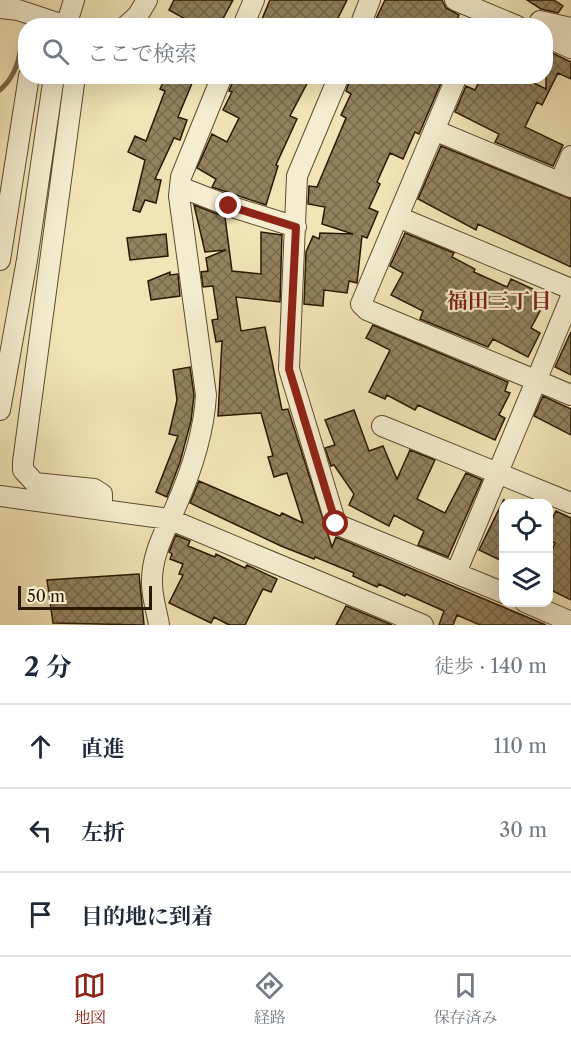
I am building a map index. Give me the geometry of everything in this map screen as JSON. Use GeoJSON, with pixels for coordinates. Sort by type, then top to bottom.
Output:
{"type":"FeatureCollection","features":[{"type":"Feature","properties":{"kind":"street"},"geometry":{"type":"LineString","coordinates":[[68,18],[74,0]]}},
{"type":"Feature","properties":{"kind":"street"},"geometry":{"type":"LineString","coordinates":[[135,18],[147,0]]}},
{"type":"Feature","properties":{"kind":"street"},"geometry":{"type":"LineString","coordinates":[[246,18],[254,0]]}},
{"type":"Feature","properties":{"kind":"street"},"geometry":{"type":"LineString","coordinates":[[363,18],[370,0]]}},
{"type":"Feature","properties":{"kind":"street"},"geometry":{"type":"LineString","coordinates":[[455,0],[484,13]]}},
{"type":"Feature","properties":{"kind":"street"},"geometry":{"type":"LineString","coordinates":[[0,8],[29,18]]}},
{"type":"Feature","properties":{"kind":"street"},"geometry":{"type":"LineString","coordinates":[[553,24],[571,28]]}},
{"type":"Feature","properties":{"kind":"street"},"geometry":{"type":"LineString","coordinates":[[553,40],[571,48]]}},
{"type":"Feature","properties":{"kind":"street"},"geometry":{"type":"LineString","coordinates":[[0,260],[28,84]]}},
{"type":"Feature","properties":{"kind":"street"},"geometry":{"type":"LineString","coordinates":[[0,410],[27,260],[53,84]]}},
{"type":"Feature","properties":{"kind":"street"},"geometry":{"type":"LineString","coordinates":[[74,84],[23,470],[35,483],[94,489],[102,494],[102,510]]}},
{"type":"Feature","properties":{"kind":"street"},"geometry":{"type":"LineString","coordinates":[[165,625],[152,585],[155,555],[176,507],[197,446],[205,416],[206,395],[180,188],[181,177],[219,84]]}},
{"type":"Feature","properties":{"kind":"street"},"geometry":{"type":"LineString","coordinates":[[336,84],[297,176],[289,369],[336,524],[499,591]]}},
{"type":"Feature","properties":{"kind":"street"},"geometry":{"type":"LineString","coordinates":[[454,84],[361,304],[367,310],[571,395]]}},
{"type":"Feature","properties":{"kind":"street"},"geometry":{"type":"LineString","coordinates":[[434,130],[566,185],[571,156]]}},
{"type":"Feature","properties":{"kind":"street"},"geometry":{"type":"LineString","coordinates":[[180,188],[296,227]]}},
{"type":"Feature","properties":{"kind":"street"},"geometry":{"type":"LineString","coordinates":[[398,217],[571,289]]}},
{"type":"Feature","properties":{"kind":"street"},"geometry":{"type":"LineString","coordinates":[[456,573],[571,297]]}},
{"type":"Feature","properties":{"kind":"street"},"geometry":{"type":"LineString","coordinates":[[382,426],[571,503]]}},
{"type":"Feature","properties":{"kind":"street"},"geometry":{"type":"LineString","coordinates":[[0,496],[169,519],[423,625]]}},
{"type":"Feature","properties":{"kind":"street"},"geometry":{"type":"LineString","coordinates":[[535,607],[571,622]]}},
{"type":"Feature","properties":{"kind":"building"},"geometry":{"type":"Polygon","coordinates":[[[174,0],[233,0],[223,18],[183,18],[169,10],[174,0]]]}},
{"type":"Feature","properties":{"kind":"building"},"geometry":{"type":"Polygon","coordinates":[[[270,0],[347,0],[338,18],[262,18],[270,0]]]}},
{"type":"Feature","properties":{"kind":"building"},"geometry":{"type":"Polygon","coordinates":[[[385,0],[442,0],[446,8],[459,15],[458,18],[376,18],[385,0]]]}},
{"type":"Feature","properties":{"kind":"building"},"geometry":{"type":"Polygon","coordinates":[[[527,0],[554,0],[563,6],[558,13],[541,9],[527,0]]]}},
{"type":"Feature","properties":{"kind":"building"},"geometry":{"type":"Polygon","coordinates":[[[553,53],[571,62],[571,79],[558,73],[553,83],[553,53]]]}},
{"type":"Feature","properties":{"kind":"building"},"geometry":{"type":"Polygon","coordinates":[[[162,84],[192,84],[178,117],[187,120],[180,140],[174,138],[155,179],[161,180],[156,203],[145,200],[140,212],[133,210],[145,160],[128,152],[135,136],[146,141],[165,91],[160,89],[162,84]]]}},
{"type":"Feature","properties":{"kind":"building"},"geometry":{"type":"Polygon","coordinates":[[[232,84],[307,84],[290,116],[297,119],[276,165],[278,166],[266,205],[212,187],[216,179],[197,168],[212,134],[227,142],[239,118],[223,110],[232,92],[229,91],[232,84]]]}},
{"type":"Feature","properties":{"kind":"building"},"geometry":{"type":"Polygon","coordinates":[[[348,84],[441,84],[419,134],[415,132],[403,159],[390,153],[377,182],[380,184],[369,208],[378,212],[367,238],[362,236],[357,283],[349,281],[347,293],[324,290],[323,306],[304,304],[306,252],[313,236],[319,239],[320,233],[353,234],[322,224],[325,207],[308,204],[309,186],[317,187],[346,118],[341,115],[351,94],[346,91],[348,84]]]}},
{"type":"Feature","properties":{"kind":"building"},"geometry":{"type":"Polygon","coordinates":[[[478,84],[536,84],[546,89],[546,84],[552,84],[542,105],[537,102],[525,127],[563,145],[553,166],[495,142],[499,134],[455,112],[466,86],[475,90],[478,84]]]}},
{"type":"Feature","properties":{"kind":"building"},"geometry":{"type":"Polygon","coordinates":[[[441,146],[571,199],[571,267],[478,224],[476,230],[418,199],[441,146]]]}},
{"type":"Feature","properties":{"kind":"building"},"geometry":{"type":"Polygon","coordinates":[[[194,205],[225,217],[232,271],[261,274],[261,232],[282,235],[280,302],[236,297],[241,331],[265,327],[282,410],[288,409],[332,547],[336,537],[546,625],[480,625],[457,615],[453,625],[439,625],[444,611],[379,584],[377,587],[353,576],[354,573],[281,546],[190,503],[199,481],[280,516],[282,513],[303,523],[287,473],[274,477],[268,457],[273,456],[261,413],[218,416],[222,341],[216,342],[212,320],[218,319],[213,286],[203,287],[201,272],[208,271],[206,258],[226,250],[205,252],[194,205]]]}},
{"type":"Feature","properties":{"kind":"building"},"geometry":{"type":"Polygon","coordinates":[[[405,233],[454,253],[452,257],[475,269],[474,272],[507,287],[511,279],[548,296],[531,328],[540,333],[528,357],[493,339],[488,347],[420,319],[423,311],[391,295],[403,273],[390,266],[405,233]]]}},
{"type":"Feature","properties":{"kind":"building"},"geometry":{"type":"Polygon","coordinates":[[[166,234],[168,256],[130,260],[127,238],[166,234]]]}},
{"type":"Feature","properties":{"kind":"building"},"geometry":{"type":"Polygon","coordinates":[[[170,272],[170,275],[178,274],[180,296],[151,300],[148,281],[170,272]]]}},
{"type":"Feature","properties":{"kind":"building"},"geometry":{"type":"Polygon","coordinates":[[[373,325],[508,382],[505,391],[510,393],[499,415],[505,418],[495,440],[418,405],[415,410],[387,395],[385,399],[369,392],[390,350],[366,338],[373,325]]]}},
{"type":"Feature","properties":{"kind":"building"},"geometry":{"type":"Polygon","coordinates":[[[571,332],[571,375],[555,367],[571,332]]]}},
{"type":"Feature","properties":{"kind":"building"},"geometry":{"type":"Polygon","coordinates":[[[190,367],[194,395],[191,421],[180,462],[167,497],[156,492],[178,436],[169,434],[177,400],[173,370],[190,367]]]}},
{"type":"Feature","properties":{"kind":"building"},"geometry":{"type":"Polygon","coordinates":[[[543,396],[571,409],[571,435],[534,416],[543,396]]]}},
{"type":"Feature","properties":{"kind":"building"},"geometry":{"type":"Polygon","coordinates":[[[354,410],[369,451],[383,446],[397,479],[410,450],[435,460],[417,499],[445,513],[466,473],[482,480],[448,557],[418,545],[424,531],[394,515],[389,526],[349,505],[354,494],[334,465],[331,466],[325,448],[335,445],[325,420],[354,410]]]}},
{"type":"Feature","properties":{"kind":"building"},"geometry":{"type":"Polygon","coordinates":[[[499,509],[499,560],[479,550],[499,509]]]}},
{"type":"Feature","properties":{"kind":"building"},"geometry":{"type":"Polygon","coordinates":[[[556,511],[571,518],[571,600],[553,591],[553,548],[555,543],[553,542],[553,517],[556,511]]]}},
{"type":"Feature","properties":{"kind":"building"},"geometry":{"type":"Polygon","coordinates":[[[176,535],[190,541],[188,546],[215,557],[216,554],[245,568],[247,565],[277,579],[271,592],[263,589],[245,625],[229,625],[214,617],[211,623],[169,603],[183,575],[179,574],[183,564],[170,559],[172,554],[169,552],[176,535]]]}},
{"type":"Feature","properties":{"kind":"building"},"geometry":{"type":"Polygon","coordinates":[[[139,574],[144,625],[53,623],[47,580],[139,574]]]}},
{"type":"Feature","properties":{"kind":"building"},"geometry":{"type":"Polygon","coordinates":[[[346,606],[392,625],[336,625],[346,606]]]}},
{"type":"Feature","properties":{"kind":"waterway"},"geometry":{"type":"LineString","coordinates":[[0,90],[10,79],[18,60]]}},
{"type":"Feature","properties":{"kind":"district","name":"福田三丁目"},"geometry":{"type":"Point","coordinates":[499,301]}},
{"type":"Feature","properties":{"kind":"route"},"geometry":{"type":"LineString","coordinates":[[229,206],[296,227],[289,369],[336,524]]}}]}
